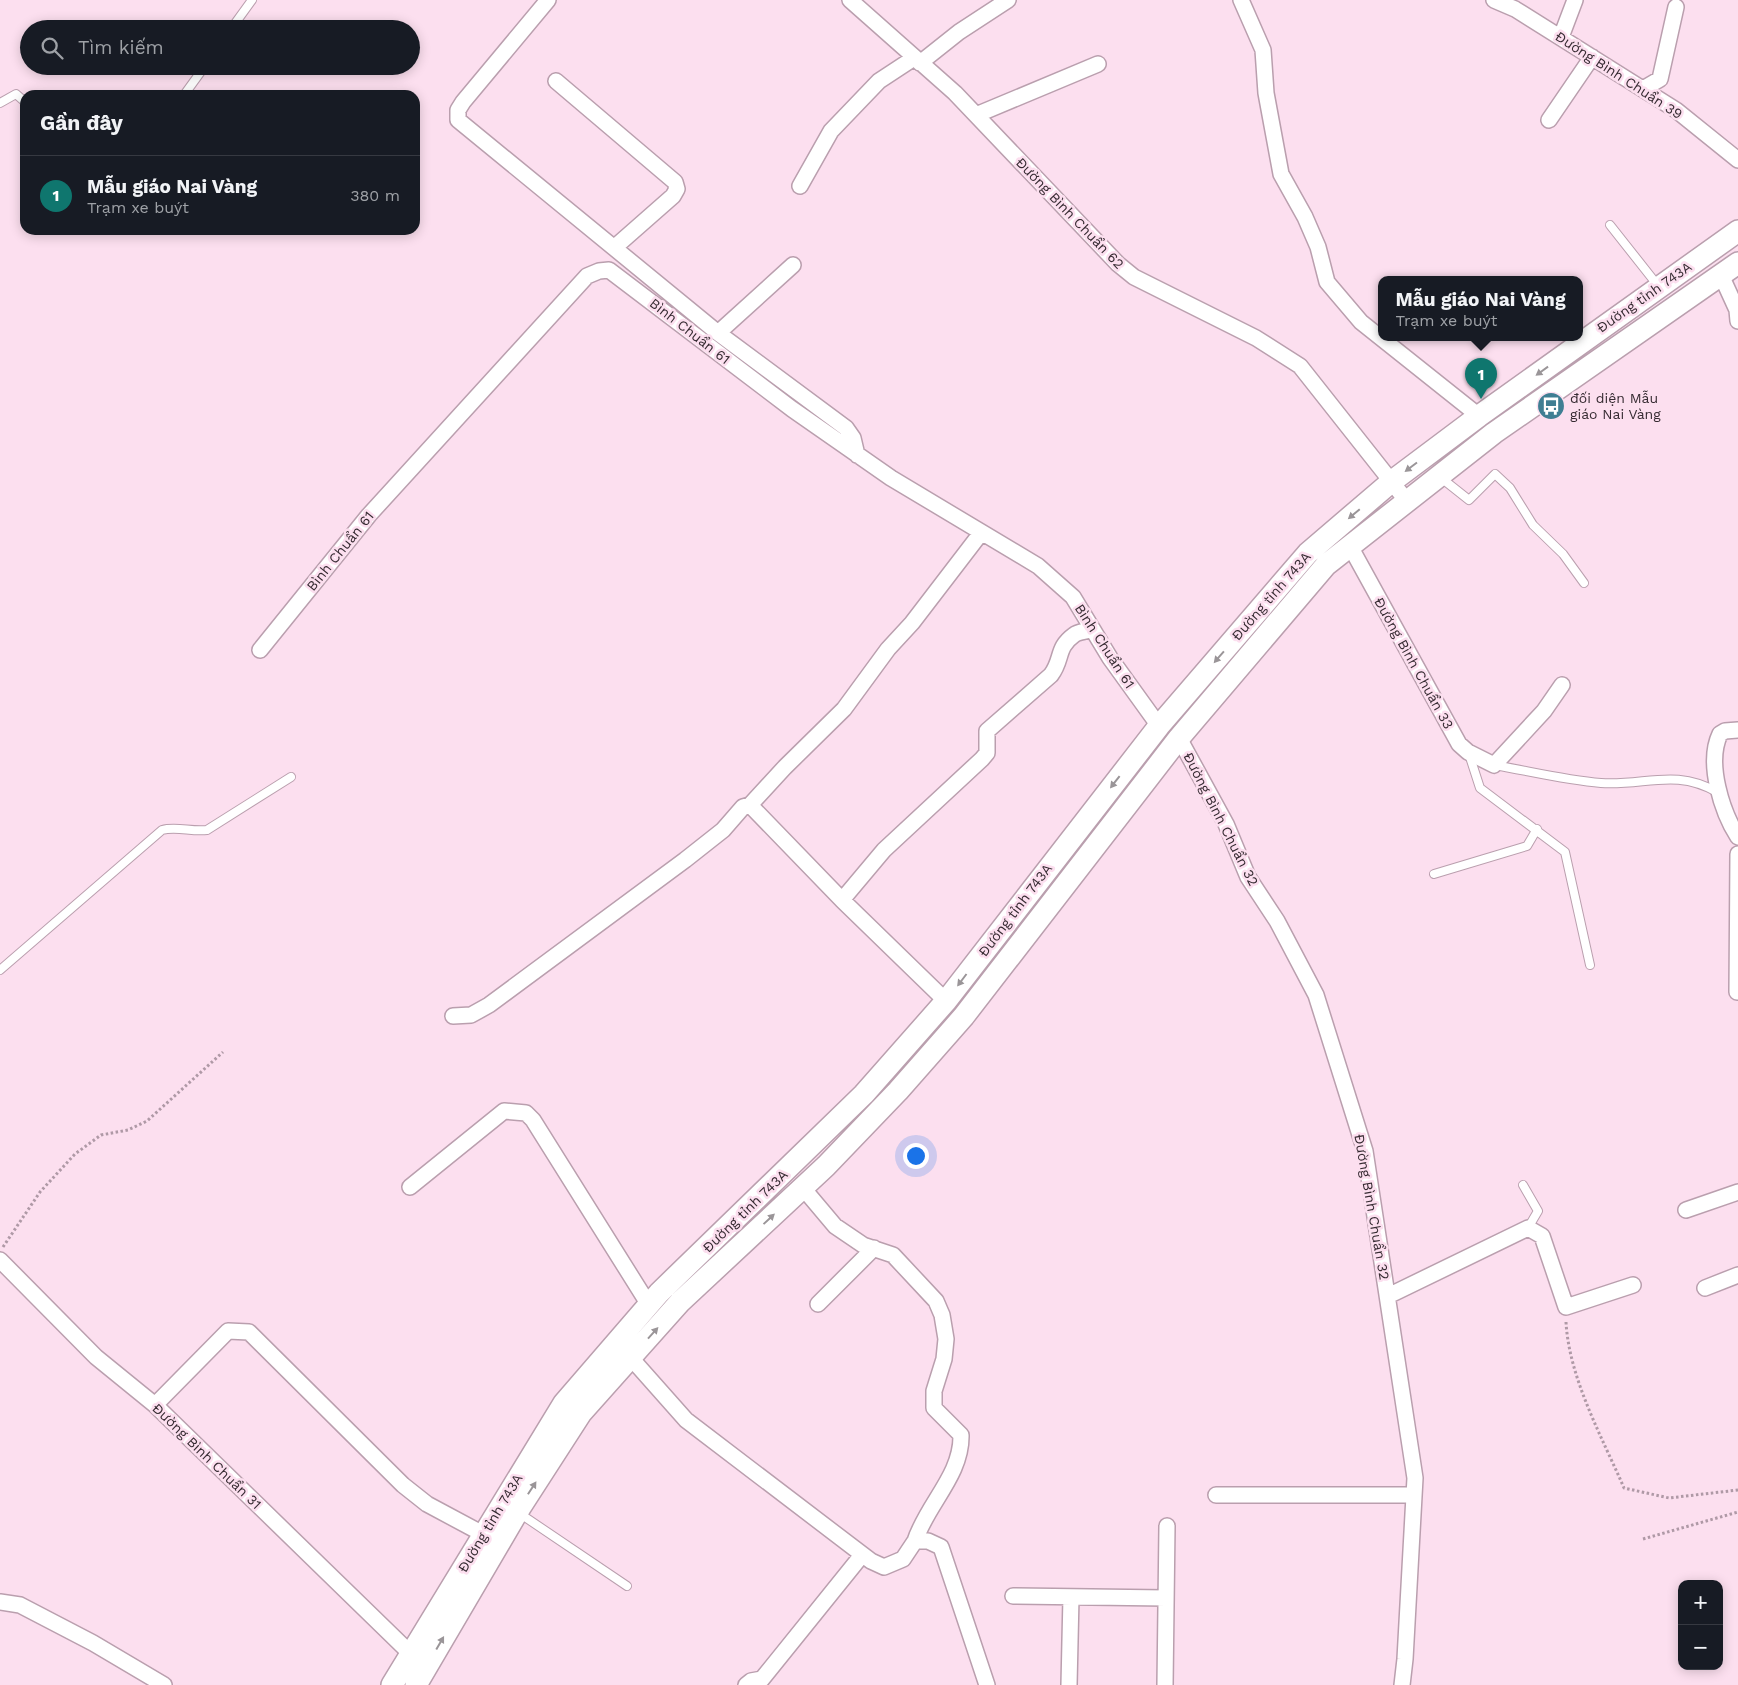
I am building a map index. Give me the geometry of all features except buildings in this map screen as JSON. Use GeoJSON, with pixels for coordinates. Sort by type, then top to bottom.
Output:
{"type":"FeatureCollection","features":[{"type":"Feature","properties":{"kind":"main road","name":"Đường tỉnh 743A"},"geometry":{"type":"LineString","coordinates":[[392,1685],[482,1534],[564,1403],[649,1305],[864,1094],[946,1001],[1159,726],[1308,552],[1391,482],[1479,416],[1738,231]]}},
{"type":"Feature","properties":{"kind":"main road","name":"Đường tỉnh 743A"},"geometry":{"type":"LineString","coordinates":[[416,1685],[517,1512],[581,1414],[680,1302],[803,1188],[898,1091],[964,1016],[1179,738],[1326,565],[1406,500],[1494,433],[1730,269]]}},
{"type":"Feature","properties":{"kind":"street"},"geometry":{"type":"LineString","coordinates":[[548,0],[463,102],[458,110],[458,120],[718,333],[846,428],[853,438],[857,455]]}},
{"type":"Feature","properties":{"kind":"street","name":"Đường Bình Chuẩn 62"},"geometry":{"type":"LineString","coordinates":[[850,0],[955,93],[1112,257],[1134,277],[1256,338],[1300,366],[1406,500]]}},
{"type":"Feature","properties":{"kind":"street"},"geometry":{"type":"LineString","coordinates":[[800,186],[831,131],[879,81],[917,60],[1008,0]]}},
{"type":"Feature","properties":{"kind":"street"},"geometry":{"type":"LineString","coordinates":[[1240,0],[1263,50],[1266,93],[1281,174],[1305,217],[1318,247],[1326,282],[1361,322],[1378,336]]}},
{"type":"Feature","properties":{"kind":"street","name":"Đường Bình Chuẩn 39"},"geometry":{"type":"LineString","coordinates":[[1494,0],[1515,9],[1676,110],[1738,160]]}},
{"type":"Feature","properties":{"kind":"street"},"geometry":{"type":"LineString","coordinates":[[1560,37],[1575,0]]}},
{"type":"Feature","properties":{"kind":"street"},"geometry":{"type":"LineString","coordinates":[[1643,89],[1660,79],[1676,7]]}},
{"type":"Feature","properties":{"kind":"street"},"geometry":{"type":"LineString","coordinates":[[1550,120],[1592,57]]}},
{"type":"Feature","properties":{"kind":"street"},"geometry":{"type":"LineString","coordinates":[[976,116],[1098,64]]}},
{"type":"Feature","properties":{"kind":"street"},"geometry":{"type":"LineString","coordinates":[[556,81],[675,182],[677,189],[673,196],[615,247]]}},
{"type":"Feature","properties":{"kind":"street"},"geometry":{"type":"LineString","coordinates":[[718,333],[793,265]]}},
{"type":"Feature","properties":{"kind":"street"},"geometry":{"type":"LineString","coordinates":[[1730,269],[1738,320]]}},
{"type":"Feature","properties":{"kind":"street","name":"Bình Chuẩn 61"},"geometry":{"type":"LineString","coordinates":[[260,650],[369,515],[587,276],[609,270],[617,274],[792,409],[857,455],[891,478],[1038,566],[1073,597],[1092,629],[1159,726]]}},
{"type":"Feature","properties":{"kind":"street"},"geometry":{"type":"LineString","coordinates":[[1385,341],[1479,416]]}},
{"type":"Feature","properties":{"kind":"street"},"geometry":{"type":"LineString","coordinates":[[453,1016],[471,1015],[489,1005],[686,860],[722,830],[743,807],[750,805],[785,767],[844,709],[888,649],[912,623],[982,533]]}},
{"type":"Feature","properties":{"kind":"street","name":"Đường Bình Chuẩn 33"},"geometry":{"type":"LineString","coordinates":[[1350,546],[1459,744],[1468,752],[1494,765]]}},
{"type":"Feature","properties":{"kind":"street"},"geometry":{"type":"LineString","coordinates":[[842,900],[884,850],[982,759],[987,753],[987,731],[1051,675],[1056,668],[1061,646],[1076,633],[1087,632],[1092,629]]}},
{"type":"Feature","properties":{"kind":"street"},"geometry":{"type":"LineString","coordinates":[[1494,765],[1544,711],[1562,685]]}},
{"type":"Feature","properties":{"kind":"street"},"geometry":{"type":"LineString","coordinates":[[1738,730],[1725,731],[1720,734],[1716,741],[1715,762],[1719,793],[1738,838]]}},
{"type":"Feature","properties":{"kind":"street","name":"Đường Bình Chuẩn 32"},"geometry":{"type":"LineString","coordinates":[[1179,738],[1226,824],[1248,877],[1277,921],[1316,995],[1365,1151],[1415,1478],[1402,1685]]}},
{"type":"Feature","properties":{"kind":"street"},"geometry":{"type":"LineString","coordinates":[[750,805],[842,900],[946,1001]]}},
{"type":"Feature","properties":{"kind":"street"},"geometry":{"type":"LineString","coordinates":[[1737,992],[1738,854]]}},
{"type":"Feature","properties":{"kind":"street"},"geometry":{"type":"LineString","coordinates":[[410,1187],[504,1111],[526,1113],[543,1136],[649,1305]]}},
{"type":"Feature","properties":{"kind":"street"},"geometry":{"type":"LineString","coordinates":[[630,1358],[686,1420],[862,1555],[884,1566],[902,1559],[915,1541],[920,1525],[953,1470],[961,1446],[961,1435],[934,1408],[934,1391],[944,1359],[946,1339],[942,1314],[936,1301],[893,1255],[863,1245],[835,1226],[803,1188]]}},
{"type":"Feature","properties":{"kind":"street"},"geometry":{"type":"LineString","coordinates":[[1686,1210],[1738,1192]]}},
{"type":"Feature","properties":{"kind":"street"},"geometry":{"type":"LineString","coordinates":[[1388,1296],[1528,1228],[1542,1236],[1566,1308],[1634,1285]]}},
{"type":"Feature","properties":{"kind":"street"},"geometry":{"type":"LineString","coordinates":[[818,1304],[874,1248]]}},
{"type":"Feature","properties":{"kind":"street","name":"Đường Bình Chuẩn 31"},"geometry":{"type":"LineString","coordinates":[[0,1260],[96,1357],[155,1405],[411,1654]]}},
{"type":"Feature","properties":{"kind":"street"},"geometry":{"type":"LineString","coordinates":[[1705,1288],[1738,1275]]}},
{"type":"Feature","properties":{"kind":"street"},"geometry":{"type":"LineString","coordinates":[[155,1405],[228,1331],[249,1332],[403,1485],[427,1504],[482,1534]]}},
{"type":"Feature","properties":{"kind":"street"},"geometry":{"type":"LineString","coordinates":[[1216,1495],[1414,1495]]}},
{"type":"Feature","properties":{"kind":"street"},"geometry":{"type":"LineString","coordinates":[[1164,1685],[1167,1526]]}},
{"type":"Feature","properties":{"kind":"street"},"geometry":{"type":"LineString","coordinates":[[915,1541],[928,1541],[941,1548],[987,1685]]}},
{"type":"Feature","properties":{"kind":"street"},"geometry":{"type":"LineString","coordinates":[[746,1685],[751,1681],[762,1679],[862,1555]]}},
{"type":"Feature","properties":{"kind":"street"},"geometry":{"type":"LineString","coordinates":[[1013,1596],[1166,1598]]}},
{"type":"Feature","properties":{"kind":"street"},"geometry":{"type":"LineString","coordinates":[[1069,1685],[1071,1597]]}},
{"type":"Feature","properties":{"kind":"street"},"geometry":{"type":"LineString","coordinates":[[0,1602],[20,1605],[93,1643],[164,1685]]}},
{"type":"Feature","properties":{"kind":"lane"},"geometry":{"type":"LineString","coordinates":[[238,20],[252,0]]}},
{"type":"Feature","properties":{"kind":"lane"},"geometry":{"type":"LineString","coordinates":[[187,90],[198,75]]}},
{"type":"Feature","properties":{"kind":"lane"},"geometry":{"type":"LineString","coordinates":[[0,104],[16,94],[20,98]]}},
{"type":"Feature","properties":{"kind":"lane"},"geometry":{"type":"LineString","coordinates":[[1610,225],[1658,287]]}},
{"type":"Feature","properties":{"kind":"lane"},"geometry":{"type":"LineString","coordinates":[[1439,475],[1469,500],[1495,474],[1510,488],[1533,526],[1563,554],[1584,583]]}},
{"type":"Feature","properties":{"kind":"lane"},"geometry":{"type":"LineString","coordinates":[[1468,752],[1480,788],[1537,829],[1565,852],[1590,965]]}},
{"type":"Feature","properties":{"kind":"lane"},"geometry":{"type":"LineString","coordinates":[[1494,765],[1613,784],[1664,778],[1682,779],[1702,784],[1719,793]]}},
{"type":"Feature","properties":{"kind":"lane"},"geometry":{"type":"LineString","coordinates":[[0,970],[162,830],[169,828],[192,832],[207,830],[291,777]]}},
{"type":"Feature","properties":{"kind":"lane"},"geometry":{"type":"LineString","coordinates":[[1434,874],[1528,846],[1537,829]]}},
{"type":"Feature","properties":{"kind":"lane"},"geometry":{"type":"LineString","coordinates":[[1523,1185],[1538,1211],[1528,1228]]}},
{"type":"Feature","properties":{"kind":"lane"},"geometry":{"type":"LineString","coordinates":[[517,1512],[627,1586]]}},
{"type":"Feature","properties":{"kind":"path"},"geometry":{"type":"LineString","coordinates":[[0,1252],[40,1192],[75,1154],[102,1135],[128,1130],[146,1121],[223,1052]]}},
{"type":"Feature","properties":{"kind":"path"},"geometry":{"type":"LineString","coordinates":[[1566,1308],[1568,1346],[1593,1417],[1624,1488],[1669,1498],[1738,1490]]}},
{"type":"Feature","properties":{"kind":"path"},"geometry":{"type":"LineString","coordinates":[[1643,1539],[1738,1512]]}},
{"type":"Feature","properties":{"kind":"place","name":"Mẫu giáo Nai Vàng"},"geometry":{"type":"Point","coordinates":[1481,399]}},
{"type":"Feature","properties":{"kind":"place","name":"đối diện Mẫu giáo Nai Vàng"},"geometry":{"type":"Point","coordinates":[1551,406]}}]}
